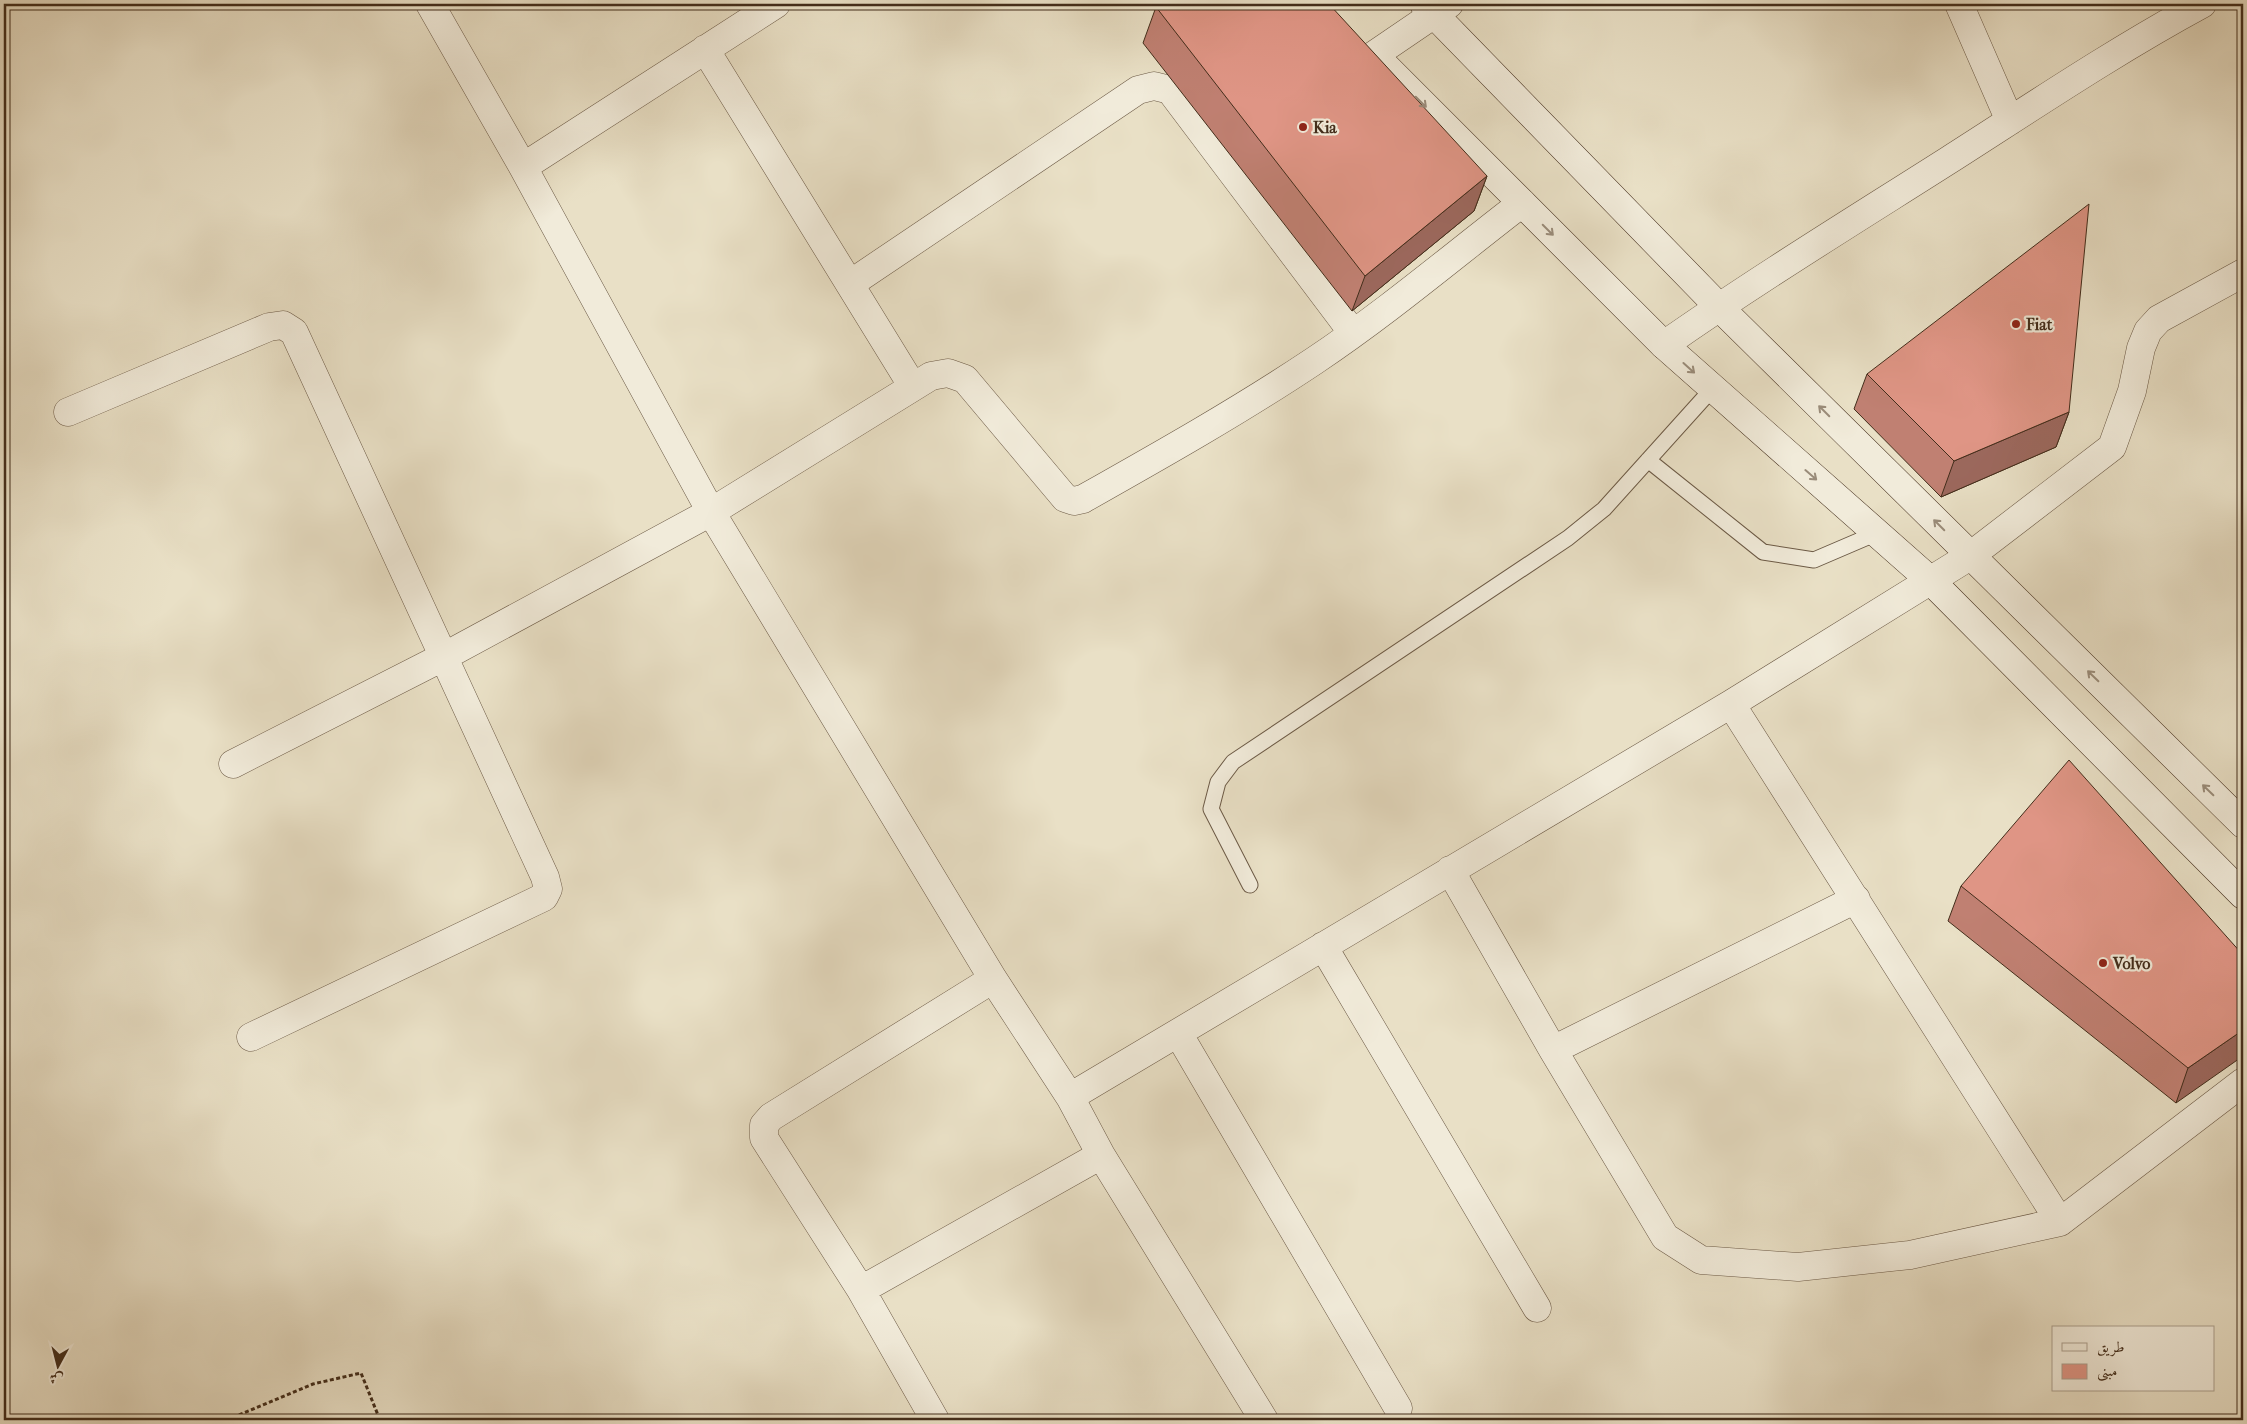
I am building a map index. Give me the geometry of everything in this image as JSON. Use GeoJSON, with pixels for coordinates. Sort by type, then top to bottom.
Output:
{"type":"FeatureCollection","features":[{"type":"Feature","properties":{"kind":"street"},"geometry":{"type":"LineString","coordinates":[[430,4],[522,167],[711,512],[993,979],[1070,1097],[1101,1155],[1264,1420]]}},
{"type":"Feature","properties":{"kind":"street"},"geometry":{"type":"LineString","coordinates":[[522,167],[776,4]]}},
{"type":"Feature","properties":{"kind":"street"},"geometry":{"type":"LineString","coordinates":[[1960,4],[2010,121]]}},
{"type":"Feature","properties":{"kind":"street"},"geometry":{"type":"LineString","coordinates":[[1664,345],[1719,307],[2010,121],[2164,15],[2202,4]]}},
{"type":"Feature","properties":{"kind":"street"},"geometry":{"type":"LineString","coordinates":[[1374,56],[1435,7],[1719,307],[2243,824]]}},
{"type":"Feature","properties":{"kind":"street"},"geometry":{"type":"LineString","coordinates":[[1354,36],[1664,345],[1931,581],[2243,896]]}},
{"type":"Feature","properties":{"kind":"street"},"geometry":{"type":"LineString","coordinates":[[705,49],[913,387]]}},
{"type":"Feature","properties":{"kind":"street"},"geometry":{"type":"LineString","coordinates":[[850,284],[1138,90],[1154,86],[1170,90],[1353,333]]}},
{"type":"Feature","properties":{"kind":"street"},"geometry":{"type":"LineString","coordinates":[[233,764],[445,656],[711,512],[931,376],[948,373],[965,379],[1065,498],[1074,501],[1083,499],[1179,444],[1314,361],[1522,204]]}},
{"type":"Feature","properties":{"kind":"street"},"geometry":{"type":"LineString","coordinates":[[1070,1097],[1731,704],[1970,556],[2112,447],[2132,391],[2141,348],[2148,331],[2159,319],[2243,273]]}},
{"type":"Feature","properties":{"kind":"street"},"geometry":{"type":"LineString","coordinates":[[68,412],[269,327],[283,325],[294,332],[445,656],[545,877],[548,889],[544,897],[251,1037]]}},
{"type":"Feature","properties":{"kind":"street"},"geometry":{"type":"LineString","coordinates":[[1731,704],[2060,1222]]}},
{"type":"Feature","properties":{"kind":"street"},"geometry":{"type":"LineString","coordinates":[[1450,870],[1553,1050],[1665,1236],[1701,1260],[1798,1268],[1910,1255],[2060,1222],[2243,1082]]}},
{"type":"Feature","properties":{"kind":"street"},"geometry":{"type":"LineString","coordinates":[[1553,1050],[1856,899]]}},
{"type":"Feature","properties":{"kind":"street"},"geometry":{"type":"LineString","coordinates":[[1323,946],[1538,1308]]}},
{"type":"Feature","properties":{"kind":"street"},"geometry":{"type":"LineString","coordinates":[[935,1420],[861,1290],[764,1138],[764,1125],[771,1117],[993,979]]}},
{"type":"Feature","properties":{"kind":"street"},"geometry":{"type":"LineString","coordinates":[[1178,1033],[1398,1408]]}},
{"type":"Feature","properties":{"kind":"street"},"geometry":{"type":"LineString","coordinates":[[861,1290],[1101,1155]]}},
{"type":"Feature","properties":{"kind":"lane"},"geometry":{"type":"LineString","coordinates":[[1250,885],[1211,809],[1218,782],[1233,762],[1568,538],[1604,509],[1713,388]]}},
{"type":"Feature","properties":{"kind":"lane"},"geometry":{"type":"LineString","coordinates":[[1648,460],[1763,552],[1814,560],[1877,533]]}},
{"type":"Feature","properties":{"kind":"path"},"geometry":{"type":"LineString","coordinates":[[227,1420],[313,1384],[361,1373],[380,1420]]}},
{"type":"Feature","properties":{"kind":"building","name":"Kia"},"geometry":{"type":"Polygon","coordinates":[[[1163,4],[1329,4],[1487,176],[1365,276],[1156,7],[1163,4]]]}},
{"type":"Feature","properties":{"kind":"building","name":"Fiat"},"geometry":{"type":"Polygon","coordinates":[[[2089,204],[2069,412],[1954,461],[1867,374],[2089,204]]]}},
{"type":"Feature","properties":{"kind":"building","name":"Volvo"},"geometry":{"type":"Polygon","coordinates":[[[2069,760],[2243,955],[2243,1030],[2188,1068],[1961,886],[2069,760]]]}},
{"type":"Feature","properties":{"kind":"place","name":"Kia"},"geometry":{"type":"Point","coordinates":[1303,127]}},
{"type":"Feature","properties":{"kind":"place","name":"Fiat"},"geometry":{"type":"Point","coordinates":[2016,324]}},
{"type":"Feature","properties":{"kind":"place","name":"Volvo"},"geometry":{"type":"Point","coordinates":[2103,963]}}]}
